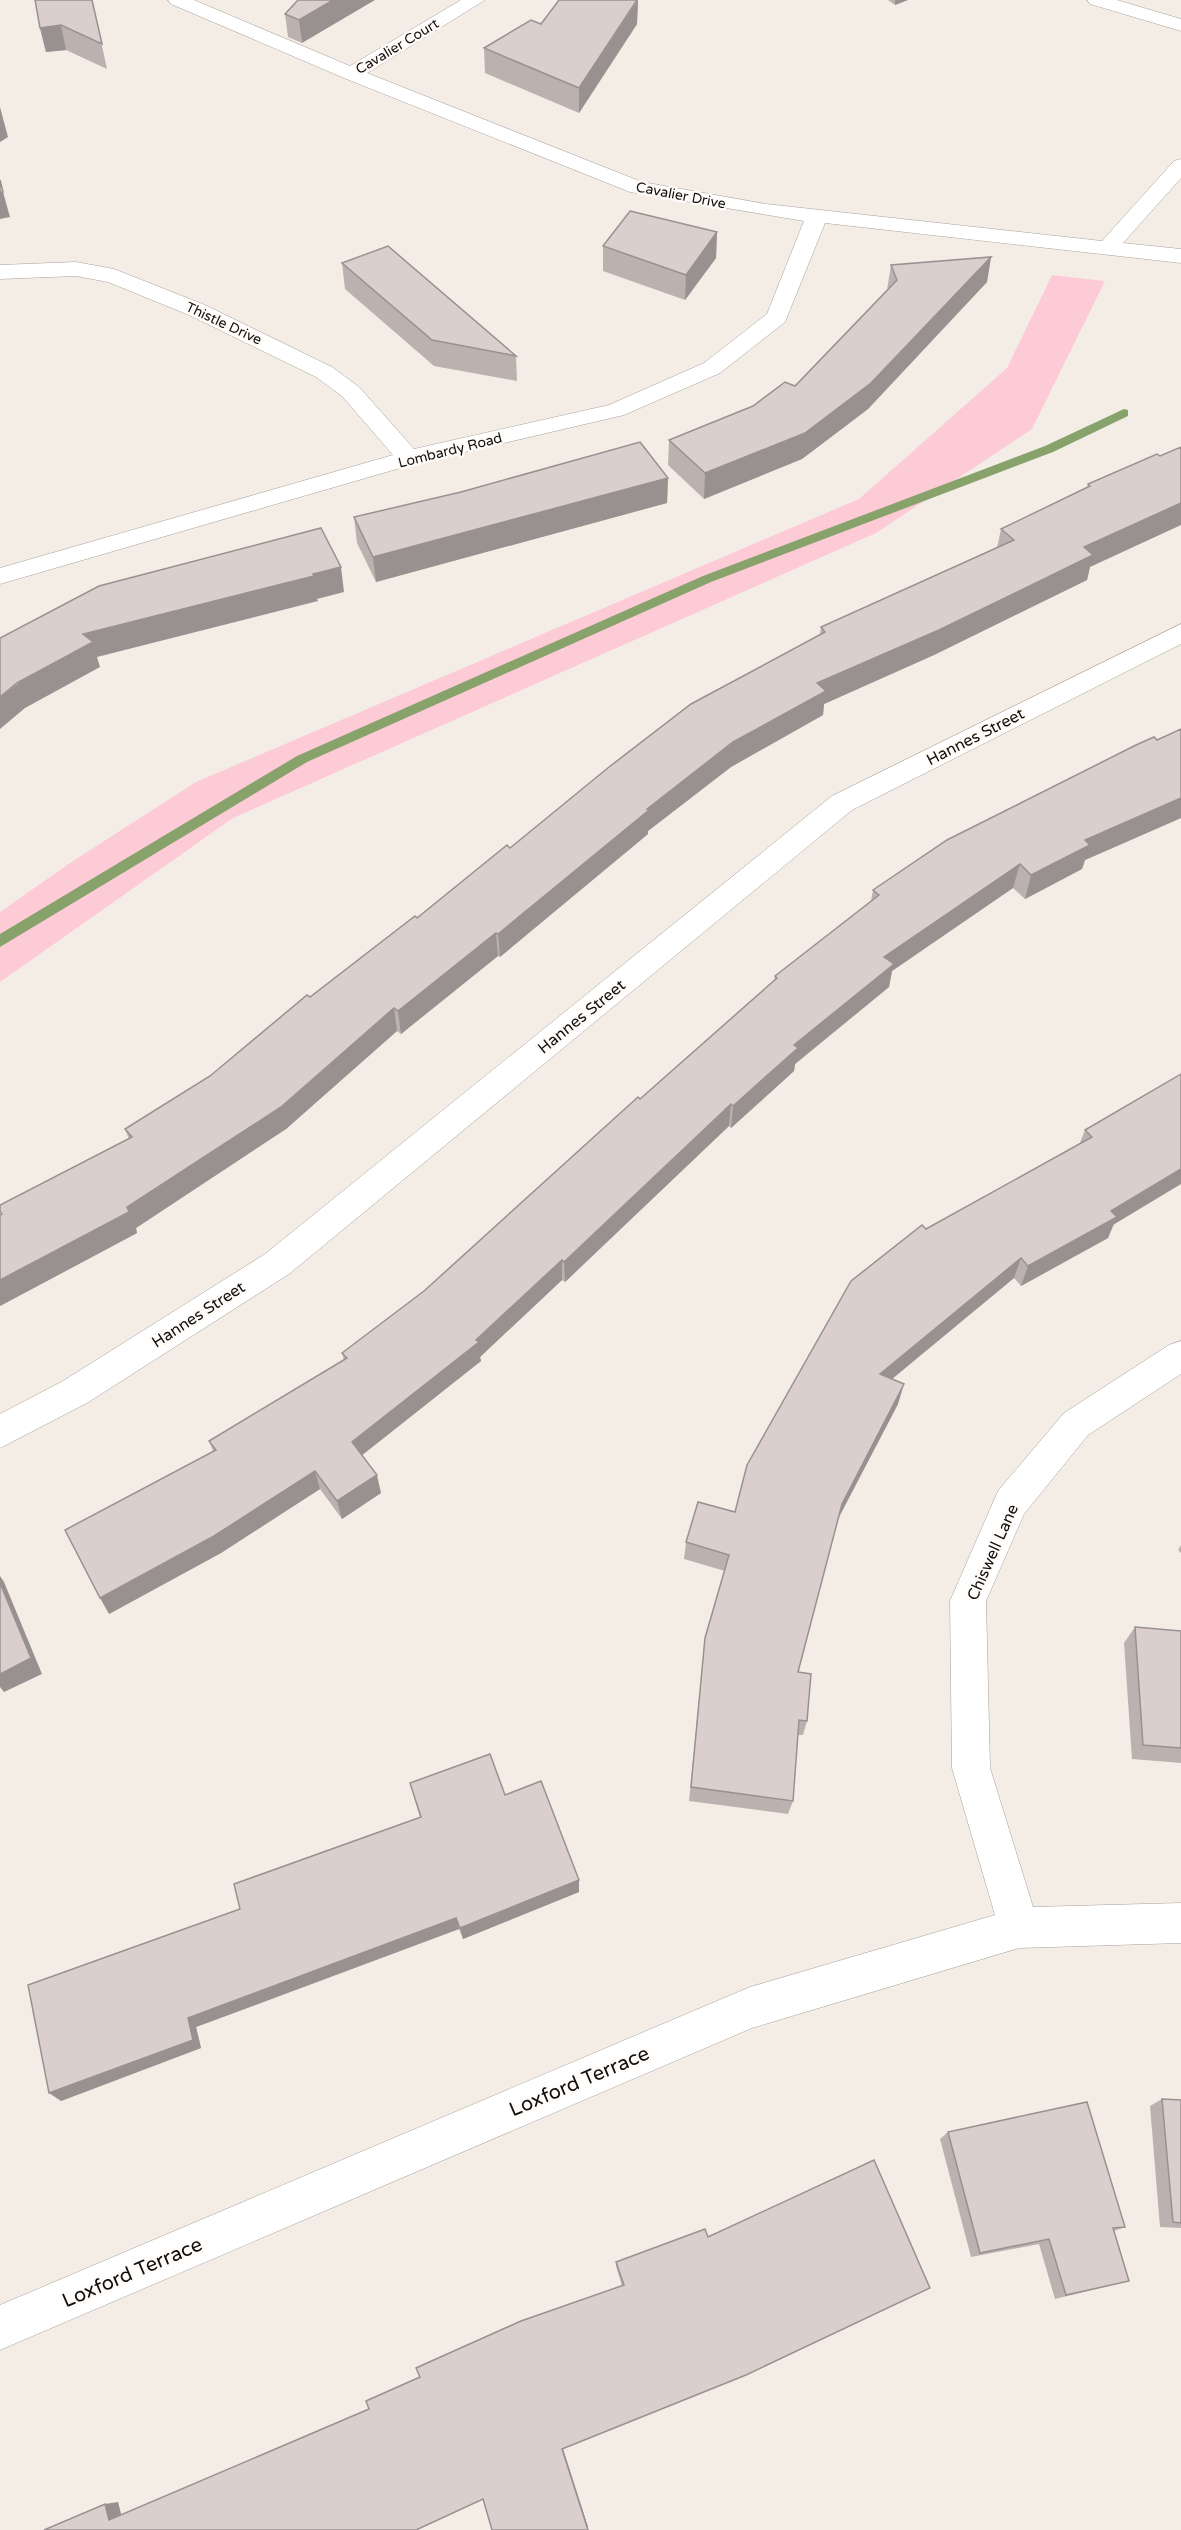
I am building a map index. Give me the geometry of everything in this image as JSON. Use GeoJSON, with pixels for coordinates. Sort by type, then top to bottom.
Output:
{"type":"FeatureCollection","features":[{"type":"Feature","properties":{"kind":"street","name":"Cavalier Drive"},"geometry":{"type":"LineString","coordinates":[[178,0],[351,74],[637,188],[766,210],[1181,256]]}},
{"type":"Feature","properties":{"kind":"street","name":"Cavalier Court"},"geometry":{"type":"LineString","coordinates":[[351,74],[475,0]]}},
{"type":"Feature","properties":{"kind":"street"},"geometry":{"type":"LineString","coordinates":[[1097,0],[1181,25]]}},
{"type":"Feature","properties":{"kind":"street"},"geometry":{"type":"LineString","coordinates":[[1108,247],[1181,165]]}},
{"type":"Feature","properties":{"kind":"street","name":"Lombardy Road"},"geometry":{"type":"LineString","coordinates":[[0,576],[410,459],[616,410],[712,368],[777,317],[817,215]]}},
{"type":"Feature","properties":{"kind":"street","name":"Thistle Drive"},"geometry":{"type":"LineString","coordinates":[[0,272],[76,270],[114,276],[198,310],[324,372],[351,392],[410,459]]}},
{"type":"Feature","properties":{"kind":"street","name":"Hannes Street"},"geometry":{"type":"LineString","coordinates":[[0,1432],[75,1392],[277,1264],[842,803],[1181,633]]}},
{"type":"Feature","properties":{"kind":"street","name":"Chiswell Lane"},"geometry":{"type":"LineString","coordinates":[[1019,1928],[971,1768],[968,1600],[1011,1503],[1076,1424],[1181,1356]]}},
{"type":"Feature","properties":{"kind":"street","name":"Loxford Terrace"},"geometry":{"type":"LineString","coordinates":[[0,2328],[750,2008],[1019,1928],[1181,1923]]}},
{"type":"Feature","properties":{"kind":"shaded area"},"geometry":{"type":"Polygon","coordinates":[[[1052,275],[1105,281],[1032,429],[876,533],[233,818],[0,982],[0,912],[73,861],[196,782],[859,499],[1007,368],[1052,275]]]}},
{"type":"Feature","properties":{"kind":"building"},"geometry":{"type":"Polygon","coordinates":[[[35,0],[92,0],[102,44],[61,25],[40,28],[35,0]]]}},
{"type":"Feature","properties":{"kind":"building"},"geometry":{"type":"Polygon","coordinates":[[[298,0],[333,0],[299,20],[285,14],[298,0]]]}},
{"type":"Feature","properties":{"kind":"building"},"geometry":{"type":"Polygon","coordinates":[[[559,0],[637,0],[579,88],[484,48],[531,20],[541,24],[559,0]]]}},
{"type":"Feature","properties":{"kind":"building"},"geometry":{"type":"Polygon","coordinates":[[[630,211],[717,232],[686,275],[603,246],[630,211]]]}},
{"type":"Feature","properties":{"kind":"building"},"geometry":{"type":"Polygon","coordinates":[[[388,246],[516,356],[432,340],[342,263],[388,246]]]}},
{"type":"Feature","properties":{"kind":"building"},"geometry":{"type":"Polygon","coordinates":[[[991,257],[871,383],[805,433],[705,473],[669,440],[753,406],[785,382],[795,386],[897,280],[891,265],[991,257]]]}},
{"type":"Feature","properties":{"kind":"building"},"geometry":{"type":"Polygon","coordinates":[[[640,442],[668,478],[373,557],[354,517],[461,492],[640,442]]]}},
{"type":"Feature","properties":{"kind":"building"},"geometry":{"type":"Polygon","coordinates":[[[1181,447],[1181,503],[1084,547],[1093,555],[939,630],[817,683],[826,691],[733,742],[647,809],[649,810],[498,934],[496,933],[398,1011],[394,1008],[281,1107],[127,1207],[129,1212],[0,1280],[0,1215],[2,1214],[0,1205],[132,1137],[125,1129],[210,1076],[307,995],[310,997],[415,916],[417,918],[507,845],[510,848],[691,704],[825,632],[821,627],[1014,540],[1001,529],[1090,486],[1088,484],[1157,454],[1160,456],[1181,447]]]}},
{"type":"Feature","properties":{"kind":"building"},"geometry":{"type":"Polygon","coordinates":[[[321,528],[341,567],[313,574],[314,576],[83,634],[93,642],[17,683],[0,697],[0,638],[99,586],[321,528]]]}},
{"type":"Feature","properties":{"kind":"building"},"geometry":{"type":"Polygon","coordinates":[[[1181,729],[1181,798],[1085,840],[1090,845],[1031,875],[1020,864],[884,957],[894,964],[794,1045],[798,1048],[733,1106],[731,1104],[564,1262],[562,1260],[476,1340],[479,1342],[352,1442],[377,1475],[337,1501],[315,1471],[214,1536],[100,1598],[65,1530],[216,1450],[209,1441],[347,1358],[342,1353],[424,1291],[638,1097],[640,1099],[777,978],[775,976],[879,895],[873,890],[947,840],[1136,745],[1154,737],[1157,740],[1181,729]]]}},
{"type":"Feature","properties":{"kind":"building"},"geometry":{"type":"Polygon","coordinates":[[[1181,1074],[1181,1169],[1111,1211],[1117,1217],[1028,1266],[1021,1258],[880,1374],[904,1384],[842,1504],[798,1672],[811,1674],[807,1721],[799,1720],[793,1801],[691,1787],[705,1638],[729,1555],[686,1542],[698,1502],[735,1512],[747,1465],[851,1281],[922,1225],[926,1229],[1092,1137],[1085,1130],[1181,1074]]]}},
{"type":"Feature","properties":{"kind":"building"},"geometry":{"type":"Polygon","coordinates":[[[0,1583],[31,1658],[0,1674],[0,1583]]]}},
{"type":"Feature","properties":{"kind":"building"},"geometry":{"type":"Polygon","coordinates":[[[1135,1627],[1181,1631],[1181,1748],[1143,1745],[1135,1627]]]}},
{"type":"Feature","properties":{"kind":"building"},"geometry":{"type":"Polygon","coordinates":[[[490,1754],[505,1795],[541,1781],[579,1880],[460,1928],[456,1918],[188,2018],[193,2040],[49,2093],[28,1985],[240,1909],[234,1884],[421,1817],[410,1783],[490,1754]]]}},
{"type":"Feature","properties":{"kind":"building"},"geometry":{"type":"Polygon","coordinates":[[[1162,2099],[1181,2100],[1181,2223],[1173,2222],[1162,2099]]]}},
{"type":"Feature","properties":{"kind":"building"},"geometry":{"type":"Polygon","coordinates":[[[1087,2102],[1125,2227],[1113,2228],[1129,2281],[1066,2295],[1049,2239],[980,2253],[948,2132],[1087,2102]]]}},
{"type":"Feature","properties":{"kind":"building"},"geometry":{"type":"Polygon","coordinates":[[[874,2160],[930,2288],[746,2375],[562,2449],[588,2530],[492,2530],[483,2499],[416,2530],[44,2530],[105,2504],[109,2520],[369,2409],[366,2401],[420,2377],[416,2368],[521,2321],[624,2285],[616,2262],[705,2229],[708,2237],[874,2160]]]}},
{"type":"Feature","properties":{"kind":"waterway"},"geometry":{"type":"LineString","coordinates":[[0,941],[302,759],[707,579],[1049,449],[1124,413]]}}]}
